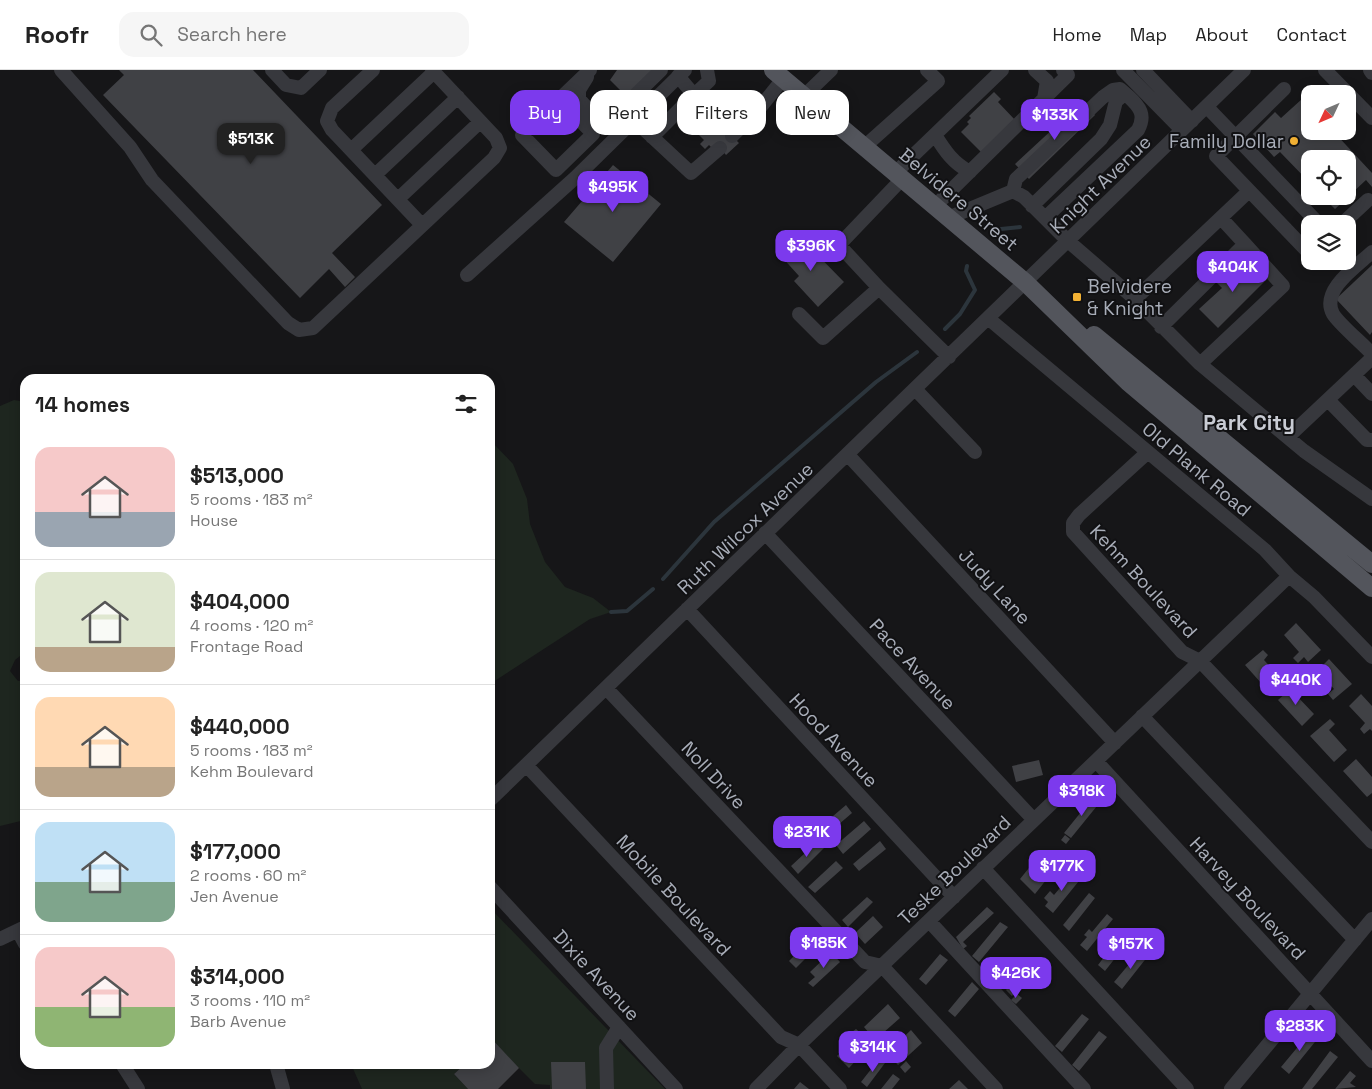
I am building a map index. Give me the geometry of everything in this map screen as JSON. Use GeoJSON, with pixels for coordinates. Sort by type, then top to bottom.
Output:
{"type":"FeatureCollection","features":[{"type":"Feature","properties":{"kind":"main road","name":"Belvidere Street"},"geometry":{"type":"LineString","coordinates":[[778,74],[797,90]]}},
{"type":"Feature","properties":{"kind":"main road","name":"Belvidere Street"},"geometry":{"type":"LineString","coordinates":[[849,134],[1026,283]]}},
{"type":"Feature","properties":{"kind":"main road"},"geometry":{"type":"LineString","coordinates":[[1026,283],[1133,365],[1372,564]]}},
{"type":"Feature","properties":{"kind":"main road"},"geometry":{"type":"LineString","coordinates":[[1026,283],[1128,382],[1372,588]]}},
{"type":"Feature","properties":{"kind":"street"},"geometry":{"type":"LineString","coordinates":[[61,70],[130,147],[152,180],[288,322],[299,330],[313,328],[494,158],[500,148],[496,138],[433,71],[351,150]]}},
{"type":"Feature","properties":{"kind":"street"},"geometry":{"type":"LineString","coordinates":[[272,70],[286,85],[301,88],[320,70]]}},
{"type":"Feature","properties":{"kind":"street"},"geometry":{"type":"LineString","coordinates":[[373,70],[332,108],[327,121],[351,150],[422,225]]}},
{"type":"Feature","properties":{"kind":"street"},"geometry":{"type":"LineString","coordinates":[[569,90],[590,70]]}},
{"type":"Feature","properties":{"kind":"street"},"geometry":{"type":"LineString","coordinates":[[595,70],[585,79],[579,90],[579,100],[594,116],[603,122],[614,116],[661,70]]}},
{"type":"Feature","properties":{"kind":"street"},"geometry":{"type":"LineString","coordinates":[[699,90],[709,81],[707,70]]}},
{"type":"Feature","properties":{"kind":"street"},"geometry":{"type":"LineString","coordinates":[[810,90],[831,70]]}},
{"type":"Feature","properties":{"kind":"street"},"geometry":{"type":"LineString","coordinates":[[864,147],[938,81],[928,70]]}},
{"type":"Feature","properties":{"kind":"street"},"geometry":{"type":"LineString","coordinates":[[949,357],[879,288],[839,245],[935,135],[1002,70]]}},
{"type":"Feature","properties":{"kind":"street"},"geometry":{"type":"LineString","coordinates":[[1035,70],[1047,75],[1044,99]]}},
{"type":"Feature","properties":{"kind":"street"},"geometry":{"type":"LineString","coordinates":[[1123,70],[1187,126]]}},
{"type":"Feature","properties":{"kind":"street"},"geometry":{"type":"LineString","coordinates":[[1143,70],[1187,126]]}},
{"type":"Feature","properties":{"kind":"street","name":"Knight Avenue"},"geometry":{"type":"LineString","coordinates":[[1026,283],[1244,70]]}},
{"type":"Feature","properties":{"kind":"street"},"geometry":{"type":"LineString","coordinates":[[1325,70],[1372,118]]}},
{"type":"Feature","properties":{"kind":"street"},"geometry":{"type":"LineString","coordinates":[[941,212],[970,172],[1044,99],[1068,72]]}},
{"type":"Feature","properties":{"kind":"street"},"geometry":{"type":"LineString","coordinates":[[663,90],[681,73],[691,90]]}},
{"type":"Feature","properties":{"kind":"street"},"geometry":{"type":"LineString","coordinates":[[732,136],[759,109],[778,74]]}},
{"type":"Feature","properties":{"kind":"street"},"geometry":{"type":"LineString","coordinates":[[1013,191],[1016,179],[1103,97],[1113,90],[1120,89],[1142,113],[1142,122],[1138,130],[1045,218]]}},
{"type":"Feature","properties":{"kind":"street"},"geometry":{"type":"LineString","coordinates":[[1284,89],[1216,156],[1301,245]]}},
{"type":"Feature","properties":{"kind":"street"},"geometry":{"type":"LineString","coordinates":[[1032,206],[1101,139],[1110,125],[1116,101],[1122,96],[1128,96]]}},
{"type":"Feature","properties":{"kind":"street"},"geometry":{"type":"LineString","coordinates":[[375,175],[458,97]]}},
{"type":"Feature","properties":{"kind":"street"},"geometry":{"type":"LineString","coordinates":[[560,99],[594,134],[556,170],[522,135],[560,99]]}},
{"type":"Feature","properties":{"kind":"street"},"geometry":{"type":"LineString","coordinates":[[1207,106],[1311,215]]}},
{"type":"Feature","properties":{"kind":"street"},"geometry":{"type":"LineString","coordinates":[[677,112],[652,137],[691,173],[720,148]]}},
{"type":"Feature","properties":{"kind":"street"},"geometry":{"type":"LineString","coordinates":[[398,199],[480,122]]}},
{"type":"Feature","properties":{"kind":"street"},"geometry":{"type":"LineString","coordinates":[[467,275],[575,178],[617,135]]}},
{"type":"Feature","properties":{"kind":"street"},"geometry":{"type":"LineString","coordinates":[[935,135],[948,155],[959,166],[970,172]]}},
{"type":"Feature","properties":{"kind":"street"},"geometry":{"type":"LineString","coordinates":[[1013,191],[1135,299],[1200,364],[1304,451],[1371,495]]}},
{"type":"Feature","properties":{"kind":"street"},"geometry":{"type":"LineString","coordinates":[[941,212],[1013,191]]}},
{"type":"Feature","properties":{"kind":"street"},"geometry":{"type":"LineString","coordinates":[[1135,299],[1249,191]]}},
{"type":"Feature","properties":{"kind":"street"},"geometry":{"type":"LineString","coordinates":[[1352,215],[1368,200]]}},
{"type":"Feature","properties":{"kind":"street"},"geometry":{"type":"LineString","coordinates":[[1200,364],[1283,286],[1221,218]]}},
{"type":"Feature","properties":{"kind":"street"},"geometry":{"type":"LineString","coordinates":[[1161,327],[1245,244]]}},
{"type":"Feature","properties":{"kind":"street"},"geometry":{"type":"LineString","coordinates":[[1372,252],[1334,289],[1330,299],[1333,314],[1372,354]]}},
{"type":"Feature","properties":{"kind":"street","name":"Ruth Wilcox Avenue"},"geometry":{"type":"LineString","coordinates":[[495,795],[1026,283]]}},
{"type":"Feature","properties":{"kind":"street"},"geometry":{"type":"LineString","coordinates":[[799,314],[823,338],[879,288]]}},
{"type":"Feature","properties":{"kind":"street","name":"Old Plank Road"},"geometry":{"type":"LineString","coordinates":[[990,319],[1265,550],[1372,657]]}},
{"type":"Feature","properties":{"kind":"street"},"geometry":{"type":"LineString","coordinates":[[1288,437],[1372,358]]}},
{"type":"Feature","properties":{"kind":"street"},"geometry":{"type":"LineString","coordinates":[[1354,375],[1372,394]]}},
{"type":"Feature","properties":{"kind":"street"},"geometry":{"type":"LineString","coordinates":[[916,390],[975,452]]}},
{"type":"Feature","properties":{"kind":"street"},"geometry":{"type":"LineString","coordinates":[[1328,400],[1367,440],[1372,440]]}},
{"type":"Feature","properties":{"kind":"street","name":"Kehm Boulevard"},"geometry":{"type":"LineString","coordinates":[[1148,452],[1079,515],[1073,523],[1073,532],[1182,652],[1200,661],[1372,842]]}},
{"type":"Feature","properties":{"kind":"street","name":"Judy Lane"},"geometry":{"type":"LineString","coordinates":[[848,455],[1115,742]]}},
{"type":"Feature","properties":{"kind":"street","name":"Pace Avenue"},"geometry":{"type":"LineString","coordinates":[[765,534],[1034,820]]}},
{"type":"Feature","properties":{"kind":"street","name":"Teske Boulevard"},"geometry":{"type":"LineString","coordinates":[[756,1089],[799,1045],[1289,576]]}},
{"type":"Feature","properties":{"kind":"street","name":"Hood Avenue"},"geometry":{"type":"LineString","coordinates":[[687,609],[954,897]]}},
{"type":"Feature","properties":{"kind":"street","name":"Noll Drive"},"geometry":{"type":"LineString","coordinates":[[606,688],[864,962],[882,966]]}},
{"type":"Feature","properties":{"kind":"street"},"geometry":{"type":"LineString","coordinates":[[1142,716],[1354,940]]}},
{"type":"Feature","properties":{"kind":"street","name":"Harvey Boulevard"},"geometry":{"type":"LineString","coordinates":[[1096,761],[1372,1061]]}},
{"type":"Feature","properties":{"kind":"street","name":"Mobile Boulevard"},"geometry":{"type":"LineString","coordinates":[[526,765],[782,1037],[799,1045],[840,1089]]}},
{"type":"Feature","properties":{"kind":"street"},"geometry":{"type":"LineString","coordinates":[[983,868],[1187,1089]]}},
{"type":"Feature","properties":{"kind":"street","name":"Dixie Avenue"},"geometry":{"type":"LineString","coordinates":[[495,892],[676,1089]]}},
{"type":"Feature","properties":{"kind":"street"},"geometry":{"type":"LineString","coordinates":[[1231,1089],[1372,918]]}},
{"type":"Feature","properties":{"kind":"street"},"geometry":{"type":"LineString","coordinates":[[929,921],[1084,1089]]}},
{"type":"Feature","properties":{"kind":"street"},"geometry":{"type":"LineString","coordinates":[[0,939],[20,930]]}},
{"type":"Feature","properties":{"kind":"street"},"geometry":{"type":"LineString","coordinates":[[882,966],[996,1089]]}},
{"type":"Feature","properties":{"kind":"street"},"geometry":{"type":"LineString","coordinates":[[607,1089],[606,1048],[619,1027]]}},
{"type":"Feature","properties":{"kind":"street"},"geometry":{"type":"LineString","coordinates":[[125,1069],[138,1089]]}},
{"type":"Feature","properties":{"kind":"street"},"geometry":{"type":"LineString","coordinates":[[277,1069],[283,1089]]}},
{"type":"Feature","properties":{"kind":"shaded area"},"geometry":{"type":"Polygon","coordinates":[[[14,400],[20,401],[20,656],[15,660],[10,671],[20,681],[20,821],[0,826],[0,406],[14,400]]]}},
{"type":"Feature","properties":{"kind":"shaded area"},"geometry":{"type":"Polygon","coordinates":[[[495,445],[513,464],[527,499],[530,524],[545,562],[565,587],[593,598],[611,612],[590,619],[495,681],[495,445]]]}},
{"type":"Feature","properties":{"kind":"shaded area"},"geometry":{"type":"Polygon","coordinates":[[[495,913],[665,1089],[550,1089],[550,1085],[535,1084],[495,1044],[495,913]]]}},
{"type":"Feature","properties":{"kind":"shaded area"},"geometry":{"type":"Polygon","coordinates":[[[353,1069],[460,1069],[454,1074],[468,1089],[362,1089],[353,1069]]]}},
{"type":"Feature","properties":{"kind":"building"},"geometry":{"type":"Polygon","coordinates":[[[119,70],[253,70],[382,205],[332,253],[355,277],[345,287],[329,269],[300,298],[103,95],[124,75],[119,70]]]}},
{"type":"Feature","properties":{"kind":"building"},"geometry":{"type":"Polygon","coordinates":[[[617,70],[659,70],[637,90],[620,90],[610,80],[617,70]]]}},
{"type":"Feature","properties":{"kind":"building"},"geometry":{"type":"Polygon","coordinates":[[[994,92],[1001,99],[998,102],[1016,121],[982,153],[961,132],[969,124],[967,122],[971,118],[969,116],[994,92]]]}},
{"type":"Feature","properties":{"kind":"building"},"geometry":{"type":"Polygon","coordinates":[[[1301,100],[1301,140],[1341,140],[1351,150],[1301,150],[1301,174],[1280,152],[1274,157],[1253,134],[1275,112],[1281,118],[1301,100]]]}},
{"type":"Feature","properties":{"kind":"building"},"geometry":{"type":"Polygon","coordinates":[[[1082,102],[1095,115],[1029,179],[1015,164],[1082,102]]]}},
{"type":"Feature","properties":{"kind":"building"},"geometry":{"type":"Polygon","coordinates":[[[699,135],[731,135],[739,143],[726,155],[717,144],[712,148],[709,145],[705,149],[700,144],[704,140],[699,135]]]}},
{"type":"Feature","properties":{"kind":"building"},"geometry":{"type":"Polygon","coordinates":[[[1356,156],[1372,173],[1372,187],[1366,180],[1356,189],[1356,156]]]}},
{"type":"Feature","properties":{"kind":"building"},"geometry":{"type":"Polygon","coordinates":[[[613,165],[661,204],[613,262],[564,222],[613,165]]]}},
{"type":"Feature","properties":{"kind":"building"},"geometry":{"type":"Polygon","coordinates":[[[1331,205],[1339,205],[1335,209],[1331,205]]]}},
{"type":"Feature","properties":{"kind":"building"},"geometry":{"type":"Polygon","coordinates":[[[799,236],[844,282],[818,307],[794,281],[799,276],[780,255],[799,236]]]}},
{"type":"Feature","properties":{"kind":"building"},"geometry":{"type":"Polygon","coordinates":[[[1250,260],[1268,278],[1218,328],[1199,309],[1222,288],[1214,280],[1223,272],[1230,279],[1250,260]]]}},
{"type":"Feature","properties":{"kind":"building"},"geometry":{"type":"Polygon","coordinates":[[[1372,265],[1372,332],[1370,335],[1336,299],[1372,265]]]}},
{"type":"Feature","properties":{"kind":"building"},"geometry":{"type":"Polygon","coordinates":[[[1296,623],[1321,650],[1308,662],[1304,657],[1298,663],[1293,658],[1299,652],[1284,635],[1296,623]]]}},
{"type":"Feature","properties":{"kind":"building"},"geometry":{"type":"Polygon","coordinates":[[[1263,650],[1268,655],[1264,660],[1283,681],[1270,693],[1245,665],[1263,650]]]}},
{"type":"Feature","properties":{"kind":"building"},"geometry":{"type":"Polygon","coordinates":[[[1329,659],[1352,684],[1333,700],[1328,694],[1334,689],[1318,670],[1329,659]]]}},
{"type":"Feature","properties":{"kind":"building"},"geometry":{"type":"Polygon","coordinates":[[[1296,684],[1300,689],[1295,694],[1314,714],[1302,726],[1278,700],[1296,684]]]}},
{"type":"Feature","properties":{"kind":"building"},"geometry":{"type":"Polygon","coordinates":[[[1361,694],[1372,706],[1372,731],[1370,729],[1364,734],[1360,729],[1365,723],[1349,706],[1361,694]]]}},
{"type":"Feature","properties":{"kind":"building"},"geometry":{"type":"Polygon","coordinates":[[[1330,719],[1335,724],[1329,730],[1347,750],[1334,762],[1310,736],[1330,719]]]}},
{"type":"Feature","properties":{"kind":"building"},"geometry":{"type":"Polygon","coordinates":[[[1356,759],[1372,777],[1372,793],[1367,797],[1343,771],[1356,759]]]}},
{"type":"Feature","properties":{"kind":"building"},"geometry":{"type":"Polygon","coordinates":[[[1039,760],[1043,775],[1016,782],[1012,766],[1039,760]]]}},
{"type":"Feature","properties":{"kind":"building"},"geometry":{"type":"Polygon","coordinates":[[[1094,796],[1101,801],[1071,838],[1064,833],[1094,796]]]}},
{"type":"Feature","properties":{"kind":"building"},"geometry":{"type":"Polygon","coordinates":[[[846,805],[852,813],[831,831],[836,836],[830,842],[819,828],[846,805]]]}},
{"type":"Feature","properties":{"kind":"building"},"geometry":{"type":"Polygon","coordinates":[[[864,821],[871,829],[843,854],[836,845],[864,821]]]}},
{"type":"Feature","properties":{"kind":"building"},"geometry":{"type":"Polygon","coordinates":[[[1065,835],[1070,839],[1066,844],[1061,840],[1065,835]]]}},
{"type":"Feature","properties":{"kind":"building"},"geometry":{"type":"Polygon","coordinates":[[[818,841],[824,848],[798,874],[791,866],[818,841]]]}},
{"type":"Feature","properties":{"kind":"building"},"geometry":{"type":"Polygon","coordinates":[[[880,841],[886,849],[859,871],[853,864],[880,841]]]}},
{"type":"Feature","properties":{"kind":"building"},"geometry":{"type":"Polygon","coordinates":[[[1056,855],[1062,860],[1057,866],[1051,861],[1056,855]]]}},
{"type":"Feature","properties":{"kind":"building"},"geometry":{"type":"Polygon","coordinates":[[[1037,858],[1054,870],[1035,894],[1020,879],[1037,858]]]}},
{"type":"Feature","properties":{"kind":"building"},"geometry":{"type":"Polygon","coordinates":[[[836,861],[843,868],[815,893],[808,887],[836,861]]]}},
{"type":"Feature","properties":{"kind":"building"},"geometry":{"type":"Polygon","coordinates":[[[1066,863],[1070,867],[1066,873],[1061,869],[1066,863]]]}},
{"type":"Feature","properties":{"kind":"building"},"geometry":{"type":"Polygon","coordinates":[[[1075,870],[1083,876],[1053,913],[1045,906],[1048,902],[1044,898],[1050,891],[1054,895],[1075,870]]]}},
{"type":"Feature","properties":{"kind":"building"},"geometry":{"type":"Polygon","coordinates":[[[1089,893],[1095,898],[1069,931],[1063,925],[1089,893]]]}},
{"type":"Feature","properties":{"kind":"building"},"geometry":{"type":"Polygon","coordinates":[[[867,897],[873,902],[848,927],[842,920],[867,897]]]}},
{"type":"Feature","properties":{"kind":"building"},"geometry":{"type":"Polygon","coordinates":[[[987,907],[994,913],[963,942],[967,946],[963,949],[956,937],[987,907]]]}},
{"type":"Feature","properties":{"kind":"building"},"geometry":{"type":"Polygon","coordinates":[[[1107,914],[1113,919],[1087,951],[1080,945],[1087,937],[1084,935],[1089,929],[1092,932],[1107,914]]]}},
{"type":"Feature","properties":{"kind":"building"},"geometry":{"type":"Polygon","coordinates":[[[873,916],[883,927],[865,944],[855,933],[873,916]]]}},
{"type":"Feature","properties":{"kind":"building"},"geometry":{"type":"Polygon","coordinates":[[[1000,922],[1008,927],[979,962],[972,956],[1000,922]]]}},
{"type":"Feature","properties":{"kind":"building"},"geometry":{"type":"Polygon","coordinates":[[[1126,928],[1135,933],[1105,971],[1098,965],[1126,928]]]}},
{"type":"Feature","properties":{"kind":"building"},"geometry":{"type":"Polygon","coordinates":[[[815,935],[822,942],[796,968],[789,961],[815,935]]]}},
{"type":"Feature","properties":{"kind":"building"},"geometry":{"type":"Polygon","coordinates":[[[1141,950],[1148,956],[1122,989],[1114,982],[1141,950]]]}},
{"type":"Feature","properties":{"kind":"building"},"geometry":{"type":"Polygon","coordinates":[[[831,952],[840,962],[813,987],[808,983],[815,977],[810,972],[831,952]]]}},
{"type":"Feature","properties":{"kind":"building"},"geometry":{"type":"Polygon","coordinates":[[[940,954],[948,960],[926,985],[919,979],[940,954]]]}},
{"type":"Feature","properties":{"kind":"building"},"geometry":{"type":"Polygon","coordinates":[[[1032,959],[1039,964],[1012,996],[1006,990],[1032,959]]]}},
{"type":"Feature","properties":{"kind":"building"},"geometry":{"type":"Polygon","coordinates":[[[972,982],[979,989],[955,1017],[948,1011],[972,982]]]}},
{"type":"Feature","properties":{"kind":"building"},"geometry":{"type":"Polygon","coordinates":[[[1017,994],[1022,998],[1016,1004],[1011,1000],[1017,994]]]}},
{"type":"Feature","properties":{"kind":"building"},"geometry":{"type":"Polygon","coordinates":[[[888,1004],[900,1018],[875,1040],[864,1027],[888,1004]]]}},
{"type":"Feature","properties":{"kind":"building"},"geometry":{"type":"Polygon","coordinates":[[[1082,1014],[1089,1019],[1062,1052],[1055,1046],[1082,1014]]]}},
{"type":"Feature","properties":{"kind":"building"},"geometry":{"type":"Polygon","coordinates":[[[856,1029],[872,1043],[849,1068],[837,1056],[856,1036],[852,1032],[856,1029]]]}},
{"type":"Feature","properties":{"kind":"building"},"geometry":{"type":"Polygon","coordinates":[[[911,1030],[922,1043],[898,1065],[887,1053],[911,1030]]]}},
{"type":"Feature","properties":{"kind":"building"},"geometry":{"type":"Polygon","coordinates":[[[1099,1031],[1107,1037],[1079,1071],[1072,1065],[1099,1031]]]}},
{"type":"Feature","properties":{"kind":"building"},"geometry":{"type":"Polygon","coordinates":[[[1311,1031],[1319,1037],[1289,1074],[1281,1067],[1311,1031]]]}},
{"type":"Feature","properties":{"kind":"building"},"geometry":{"type":"Polygon","coordinates":[[[884,1037],[890,1043],[884,1049],[878,1043],[884,1037]]]}},
{"type":"Feature","properties":{"kind":"building"},"geometry":{"type":"Polygon","coordinates":[[[495,1042],[519,1068],[498,1089],[468,1089],[454,1074],[460,1069],[495,1069],[495,1042]]]}},
{"type":"Feature","properties":{"kind":"building"},"geometry":{"type":"Polygon","coordinates":[[[877,1049],[881,1053],[877,1058],[872,1054],[877,1049]]]}},
{"type":"Feature","properties":{"kind":"building"},"geometry":{"type":"Polygon","coordinates":[[[1330,1051],[1338,1057],[1312,1089],[1302,1089],[1330,1051]]]}},
{"type":"Feature","properties":{"kind":"building"},"geometry":{"type":"Polygon","coordinates":[[[879,1059],[885,1063],[867,1087],[861,1082],[879,1059]]]}},
{"type":"Feature","properties":{"kind":"building"},"geometry":{"type":"Polygon","coordinates":[[[906,1061],[911,1067],[905,1073],[900,1067],[906,1061]]]}},
{"type":"Feature","properties":{"kind":"building"},"geometry":{"type":"Polygon","coordinates":[[[551,1062],[585,1062],[586,1089],[552,1089],[551,1062]]]}},
{"type":"Feature","properties":{"kind":"building"},"geometry":{"type":"Polygon","coordinates":[[[1350,1071],[1356,1076],[1350,1083],[1356,1087],[1335,1089],[1350,1071]]]}},
{"type":"Feature","properties":{"kind":"building"},"geometry":{"type":"Polygon","coordinates":[[[893,1074],[900,1079],[892,1089],[881,1089],[893,1074]]]}},
{"type":"Feature","properties":{"kind":"building"},"geometry":{"type":"Polygon","coordinates":[[[959,1080],[968,1089],[949,1089],[959,1080]]]}},
{"type":"Feature","properties":{"kind":"building"},"geometry":{"type":"Polygon","coordinates":[[[800,1082],[809,1089],[794,1089],[800,1082]]]}},
{"type":"Feature","properties":{"kind":"waterway"},"geometry":{"type":"LineString","coordinates":[[1001,229],[1020,227]]}},
{"type":"Feature","properties":{"kind":"waterway"},"geometry":{"type":"LineString","coordinates":[[945,329],[960,314],[975,290],[966,271],[967,266]]}},
{"type":"Feature","properties":{"kind":"waterway"},"geometry":{"type":"LineString","coordinates":[[663,579],[714,522],[876,382],[917,352]]}},
{"type":"Feature","properties":{"kind":"waterway"},"geometry":{"type":"LineString","coordinates":[[611,612],[627,611],[653,589]]}},
{"type":"Feature","properties":{"kind":"place","name":"Family Dollar"},"geometry":{"type":"Point","coordinates":[1294,141]}},
{"type":"Feature","properties":{"kind":"place","name":"Belvidere & Knight"},"geometry":{"type":"Point","coordinates":[1077,297]}},
{"type":"Feature","properties":{"kind":"district","name":"Park City"},"geometry":{"type":"Point","coordinates":[1249,423]}}]}
